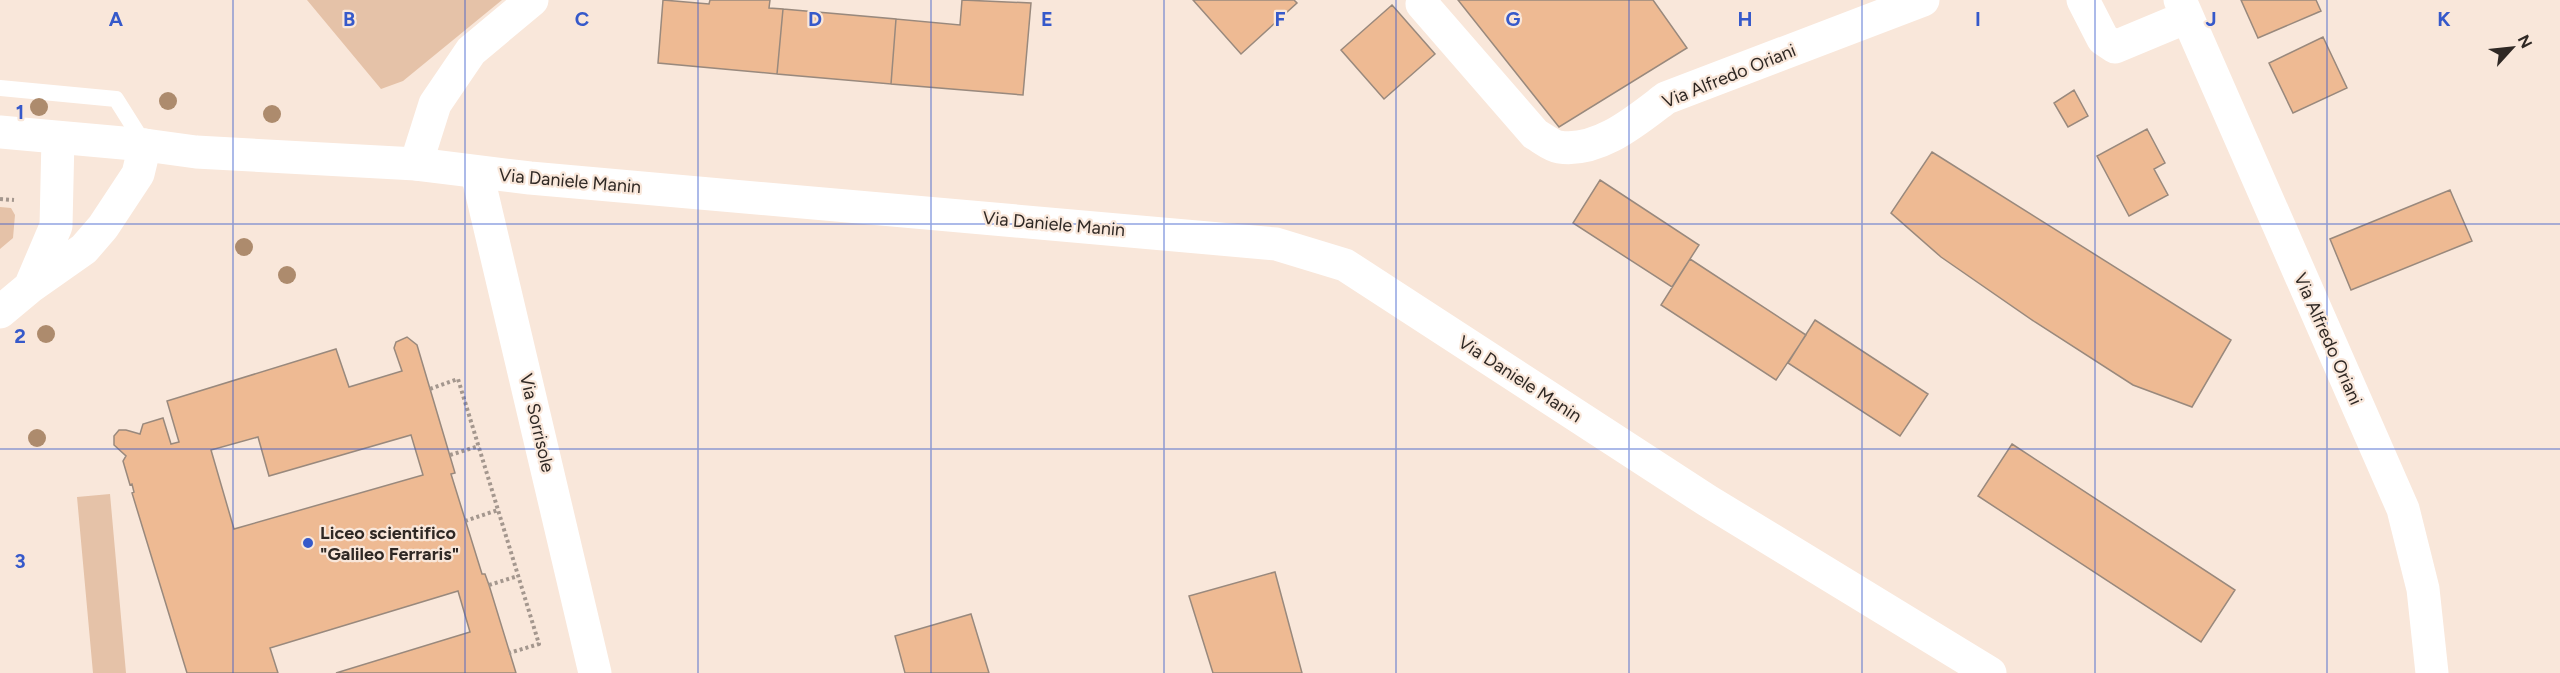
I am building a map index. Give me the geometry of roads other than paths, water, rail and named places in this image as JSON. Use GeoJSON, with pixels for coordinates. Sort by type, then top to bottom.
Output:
{"type":"FeatureCollection","features":[{"type":"Feature","properties":{"kind":"street"},"geometry":{"type":"LineString","coordinates":[[416,164],[435,104],[471,51],[532,0]]}},
{"type":"Feature","properties":{"kind":"street","name":"Via Alfredo Oriani"},"geometry":{"type":"LineString","coordinates":[[1422,4],[1535,134],[1558,148],[1597,144],[1630,125],[1666,99],[1923,0]]}},
{"type":"Feature","properties":{"kind":"street","name":"Via Alfredo Oriani"},"geometry":{"type":"LineString","coordinates":[[2083,0],[2103,39],[2115,47],[2183,8],[2403,509],[2423,589],[2430,669]]}},
{"type":"Feature","properties":{"kind":"street","name":"Via Daniele Manin"},"geometry":{"type":"LineString","coordinates":[[0,132],[196,152],[416,164],[477,173],[1276,244],[1345,265],[1708,501],[1990,673]]}},
{"type":"Feature","properties":{"kind":"street"},"geometry":{"type":"LineString","coordinates":[[30,287],[56,226],[58,138]]}},
{"type":"Feature","properties":{"kind":"street"},"geometry":{"type":"LineString","coordinates":[[0,312],[30,287],[84,249],[103,227],[138,174],[145,145]]}},
{"type":"Feature","properties":{"kind":"street","name":"Via Sorrisole"},"geometry":{"type":"LineString","coordinates":[[477,173],[596,673]]}},
{"type":"Feature","properties":{"kind":"lane"},"geometry":{"type":"LineString","coordinates":[[0,88],[116,99],[145,145]]}},
{"type":"Feature","properties":{"kind":"place","name":"Liceo scientifico \"Galileo Ferraris\""},"geometry":{"type":"Point","coordinates":[308,543]}}]}
